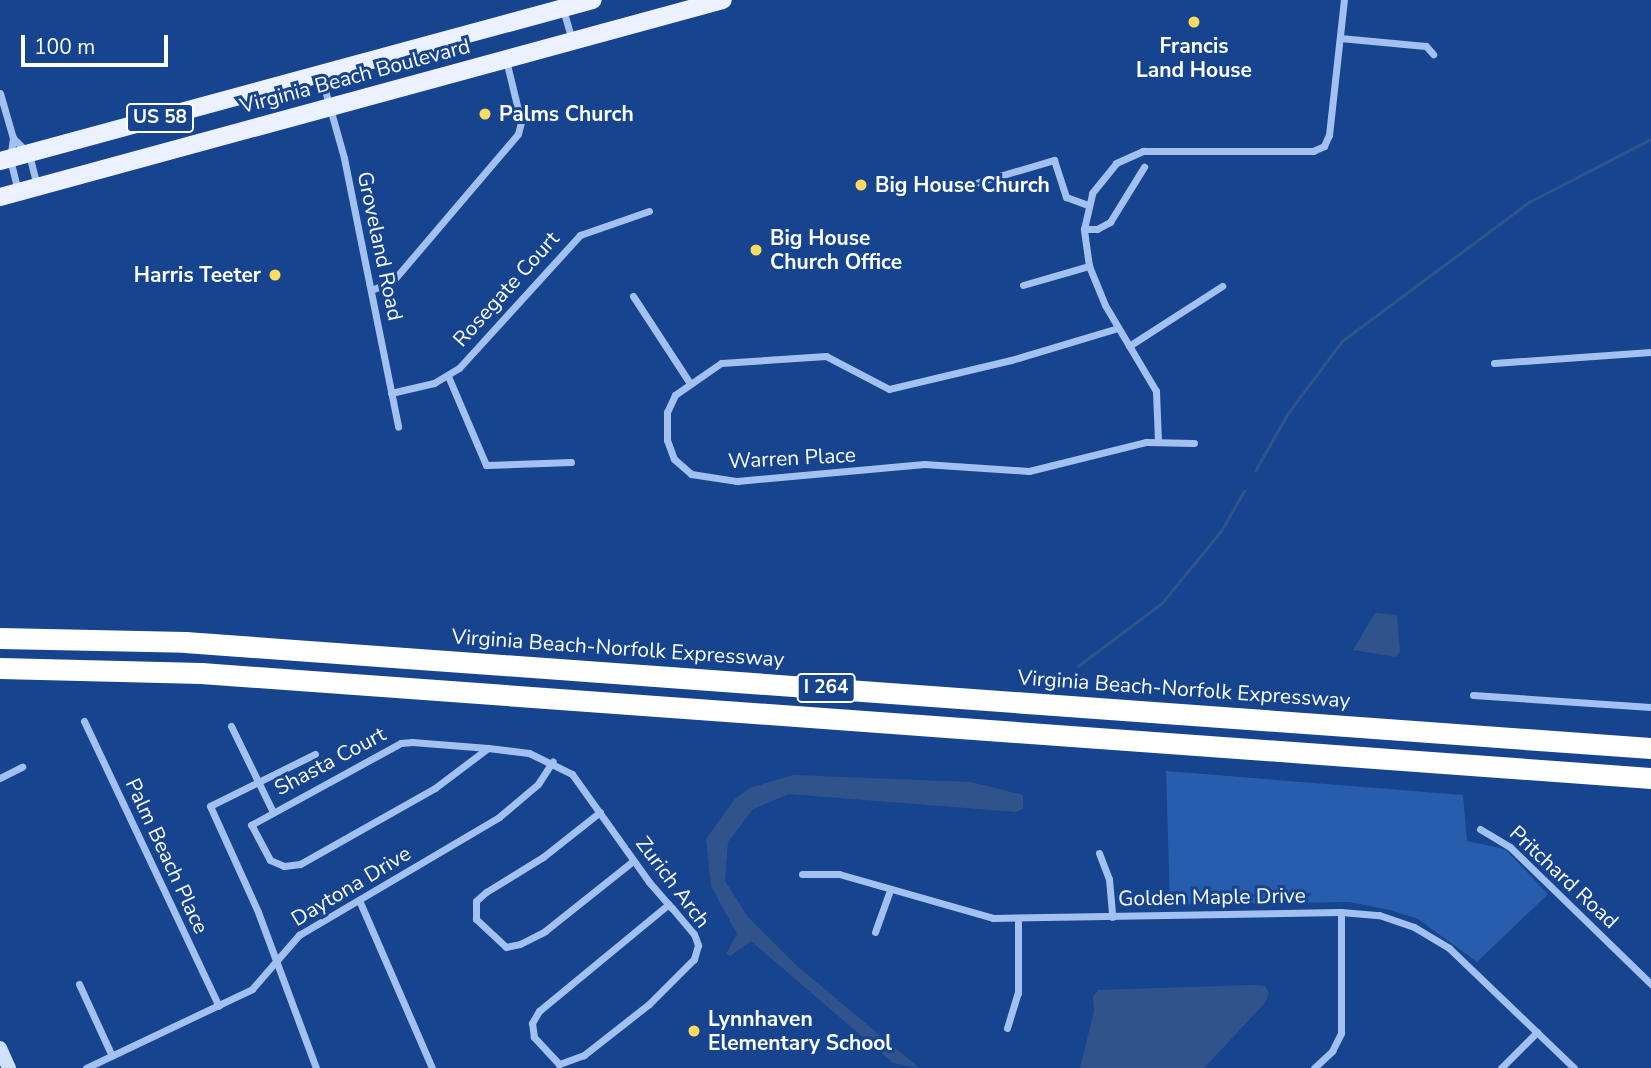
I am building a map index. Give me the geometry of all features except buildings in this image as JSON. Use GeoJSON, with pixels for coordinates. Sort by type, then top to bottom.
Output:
{"type":"FeatureCollection","features":[{"type":"Feature","properties":{"kind":"highway","name":"Virginia Beach-Norfolk Expressway"},"geometry":{"type":"LineString","coordinates":[[0,638],[185,642],[1651,748]]}},
{"type":"Feature","properties":{"kind":"highway","name":"I 264"},"geometry":{"type":"LineString","coordinates":[[0,668],[201,673],[1651,778]]}},
{"type":"Feature","properties":{"kind":"main road","name":"Virginia Beach Boulevard"},"geometry":{"type":"LineString","coordinates":[[5,160],[593,0]]}},
{"type":"Feature","properties":{"kind":"main road","name":"Virginia Beach Boulevard"},"geometry":{"type":"LineString","coordinates":[[0,197],[723,0]]}},
{"type":"Feature","properties":{"kind":"main road"},"geometry":{"type":"LineString","coordinates":[[0,1048],[9,1068]]}},
{"type":"Feature","properties":{"kind":"street"},"geometry":{"type":"LineString","coordinates":[[1158,441],[1156,391],[1118,328],[1089,266],[1084,229],[1088,205],[1106,173],[1143,151],[1319,149],[1329,135],[1344,0]]}},
{"type":"Feature","properties":{"kind":"street"},"geometry":{"type":"LineString","coordinates":[[563,8],[572,42]]}},
{"type":"Feature","properties":{"kind":"street"},"geometry":{"type":"LineString","coordinates":[[1340,38],[1426,46],[1433,54]]}},
{"type":"Feature","properties":{"kind":"street"},"geometry":{"type":"LineString","coordinates":[[371,290],[392,282],[518,134],[521,122],[506,59]]}},
{"type":"Feature","properties":{"kind":"street","name":"Groveland Road"},"geometry":{"type":"LineString","coordinates":[[320,74],[330,107],[371,290],[398,427]]}},
{"type":"Feature","properties":{"kind":"street"},"geometry":{"type":"LineString","coordinates":[[0,93],[13,138],[29,154],[37,187]]}},
{"type":"Feature","properties":{"kind":"street"},"geometry":{"type":"LineString","coordinates":[[13,138],[5,160],[18,192]]}},
{"type":"Feature","properties":{"kind":"street"},"geometry":{"type":"LineString","coordinates":[[970,185],[1054,160],[1066,197],[1088,205]]}},
{"type":"Feature","properties":{"kind":"street"},"geometry":{"type":"LineString","coordinates":[[1084,229],[1097,229],[1110,222],[1144,167]]}},
{"type":"Feature","properties":{"kind":"street","name":"Rosegate Court"},"geometry":{"type":"LineString","coordinates":[[391,393],[448,376],[570,243],[589,229],[649,211]]}},
{"type":"Feature","properties":{"kind":"street"},"geometry":{"type":"LineString","coordinates":[[1023,285],[1089,266]]}},
{"type":"Feature","properties":{"kind":"street"},"geometry":{"type":"LineString","coordinates":[[1129,346],[1222,286]]}},
{"type":"Feature","properties":{"kind":"street"},"geometry":{"type":"LineString","coordinates":[[633,296],[689,382]]}},
{"type":"Feature","properties":{"kind":"street","name":"Warren Place"},"geometry":{"type":"LineString","coordinates":[[1118,328],[896,388],[882,387],[837,361],[815,355],[721,363],[689,382],[667,412],[671,453],[691,474],[717,480],[820,475],[925,464],[1029,471],[1158,441],[1194,443]]}},
{"type":"Feature","properties":{"kind":"street"},"geometry":{"type":"LineString","coordinates":[[1494,363],[1651,352]]}},
{"type":"Feature","properties":{"kind":"street"},"geometry":{"type":"LineString","coordinates":[[448,376],[486,465],[571,462]]}},
{"type":"Feature","properties":{"kind":"street"},"geometry":{"type":"LineString","coordinates":[[1474,695],[1651,707]]}},
{"type":"Feature","properties":{"kind":"street","name":"Palm Beach Place"},"geometry":{"type":"LineString","coordinates":[[84,721],[219,1006]]}},
{"type":"Feature","properties":{"kind":"street"},"geometry":{"type":"LineString","coordinates":[[231,726],[273,812]]}},
{"type":"Feature","properties":{"kind":"street","name":"Shasta Court"},"geometry":{"type":"LineString","coordinates":[[488,748],[435,788],[300,863],[284,866],[270,860],[251,825],[401,743],[488,748],[553,761]]}},
{"type":"Feature","properties":{"kind":"street"},"geometry":{"type":"LineString","coordinates":[[316,754],[210,806],[258,912],[316,1068]]}},
{"type":"Feature","properties":{"kind":"street","name":"Daytona Drive"},"geometry":{"type":"LineString","coordinates":[[86,1068],[252,989],[276,965],[279,956],[299,935],[499,817],[538,784],[553,761]]}},
{"type":"Feature","properties":{"kind":"street","name":"Zurich Arch"},"geometry":{"type":"LineString","coordinates":[[553,761],[581,784],[633,861],[669,904],[696,938],[694,959],[624,1025],[584,1055],[559,1064],[534,1037],[532,1023],[539,1011],[669,904]]}},
{"type":"Feature","properties":{"kind":"street"},"geometry":{"type":"LineString","coordinates":[[0,778],[22,767]]}},
{"type":"Feature","properties":{"kind":"street"},"geometry":{"type":"LineString","coordinates":[[600,812],[543,857],[476,901],[476,919],[506,947],[545,931],[633,861]]}},
{"type":"Feature","properties":{"kind":"street","name":"Pritchard Road"},"geometry":{"type":"LineString","coordinates":[[1480,829],[1510,847],[1651,984]]}},
{"type":"Feature","properties":{"kind":"street"},"geometry":{"type":"LineString","coordinates":[[1098,853],[1109,879],[1112,917]]}},
{"type":"Feature","properties":{"kind":"street","name":"Golden Maple Drive"},"geometry":{"type":"LineString","coordinates":[[802,874],[839,874],[977,916],[1018,920],[1341,912],[1387,918],[1435,938],[1466,961],[1574,1068]]}},
{"type":"Feature","properties":{"kind":"street"},"geometry":{"type":"LineString","coordinates":[[876,932],[890,890]]}},
{"type":"Feature","properties":{"kind":"street"},"geometry":{"type":"LineString","coordinates":[[359,900],[432,1068]]}},
{"type":"Feature","properties":{"kind":"street"},"geometry":{"type":"LineString","coordinates":[[1314,1068],[1332,1051],[1341,1033],[1341,912]]}},
{"type":"Feature","properties":{"kind":"street"},"geometry":{"type":"LineString","coordinates":[[1007,1028],[1018,993],[1018,920]]}},
{"type":"Feature","properties":{"kind":"street"},"geometry":{"type":"LineString","coordinates":[[79,984],[111,1056]]}},
{"type":"Feature","properties":{"kind":"street"},"geometry":{"type":"LineString","coordinates":[[1502,1068],[1537,1032]]}},
{"type":"Feature","properties":{"kind":"shaded area"},"geometry":{"type":"Polygon","coordinates":[[[1375,613],[1397,615],[1400,651],[1396,657],[1353,650],[1375,613]]]}},
{"type":"Feature","properties":{"kind":"shaded area"},"geometry":{"type":"Polygon","coordinates":[[[1166,771],[1463,795],[1467,841],[1505,849],[1548,894],[1477,962],[1418,919],[1349,902],[1170,905],[1166,771]]]}},
{"type":"Feature","properties":{"kind":"shaded area"},"geometry":{"type":"Polygon","coordinates":[[[793,775],[971,782],[1023,795],[1023,809],[1016,812],[789,794],[753,809],[728,842],[725,881],[748,917],[796,965],[919,1068],[893,1063],[751,941],[730,956],[726,954],[737,934],[711,886],[706,839],[735,799],[750,788],[793,775]]]}},
{"type":"Feature","properties":{"kind":"shaded area"},"geometry":{"type":"Polygon","coordinates":[[[1265,986],[1269,993],[1265,1003],[1204,1068],[1080,1068],[1094,1011],[1093,997],[1098,990],[1265,986]]]}},
{"type":"Feature","properties":{"kind":"waterway"},"geometry":{"type":"LineString","coordinates":[[1255,471],[1288,413],[1342,341],[1529,202],[1651,139]]}},
{"type":"Feature","properties":{"kind":"waterway"},"geometry":{"type":"LineString","coordinates":[[1078,666],[1162,603],[1221,531],[1244,491]]}},
{"type":"Feature","properties":{"kind":"place","name":"Francis Land House"},"geometry":{"type":"Point","coordinates":[1194,22]}},
{"type":"Feature","properties":{"kind":"place","name":"Palms Church"},"geometry":{"type":"Point","coordinates":[485,114]}},
{"type":"Feature","properties":{"kind":"place","name":"Big House Church"},"geometry":{"type":"Point","coordinates":[861,185]}},
{"type":"Feature","properties":{"kind":"place","name":"Big House Church Office"},"geometry":{"type":"Point","coordinates":[756,250]}},
{"type":"Feature","properties":{"kind":"place","name":"Harris Teeter"},"geometry":{"type":"Point","coordinates":[275,275]}},
{"type":"Feature","properties":{"kind":"place","name":"Lynnhaven Elementary School"},"geometry":{"type":"Point","coordinates":[694,1031]}}]}
